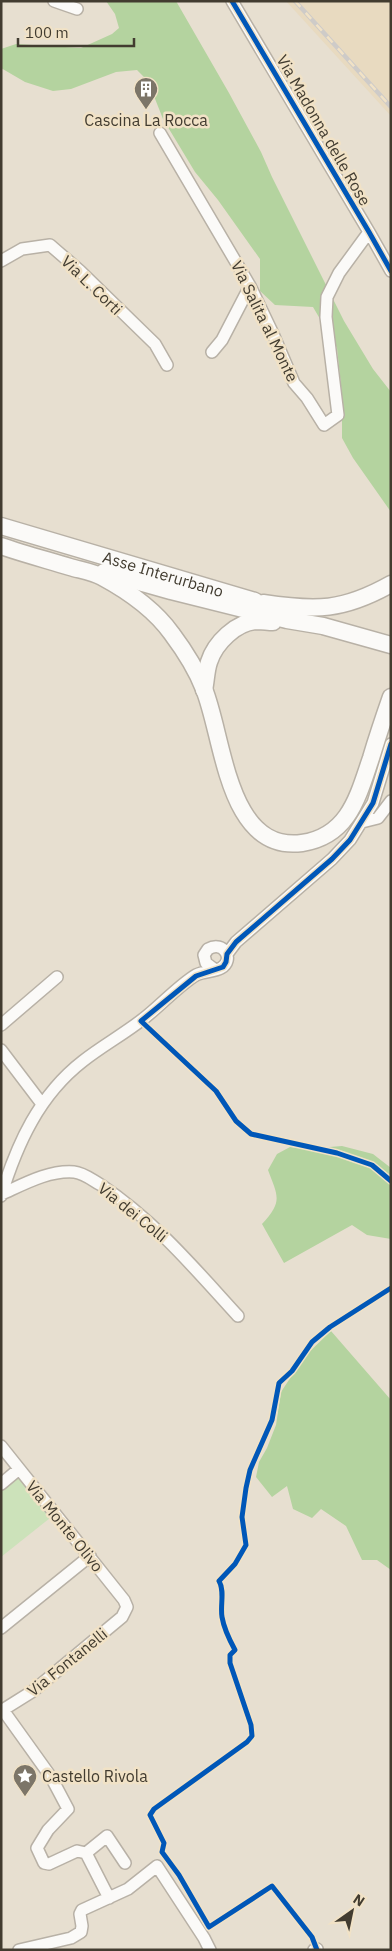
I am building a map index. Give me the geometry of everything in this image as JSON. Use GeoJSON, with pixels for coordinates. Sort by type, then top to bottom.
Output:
{"type":"FeatureCollection","features":[{"type":"Feature","properties":{"kind":"highway","name":"Asse Interurbano"},"geometry":{"type":"LineString","coordinates":[[1,526],[263,603],[323,626]]}},
{"type":"Feature","properties":{"kind":"highway"},"geometry":{"type":"LineString","coordinates":[[1,542],[171,591],[287,620],[323,626],[385,643]]}},
{"type":"Feature","properties":{"kind":"highway"},"geometry":{"type":"LineString","coordinates":[[1,546],[101,576],[130,594],[152,611],[172,633],[204,690],[239,808],[253,826],[266,836],[292,843],[308,842],[326,836],[338,827],[359,795],[391,697]]}},
{"type":"Feature","properties":{"kind":"highway"},"geometry":{"type":"LineString","coordinates":[[263,603],[294,608],[323,609],[362,600],[391,584]]}},
{"type":"Feature","properties":{"kind":"highway"},"geometry":{"type":"LineString","coordinates":[[204,690],[208,663],[217,647],[232,632],[253,622],[286,624],[366,645],[385,643]]}},
{"type":"Feature","properties":{"kind":"street"},"geometry":{"type":"LineString","coordinates":[[54,1],[77,9]]}},
{"type":"Feature","properties":{"kind":"street","name":"Via Madonna delle Rose"},"geometry":{"type":"LineString","coordinates":[[232,1],[250,28],[391,271]]}},
{"type":"Feature","properties":{"kind":"street","name":"Via Salita al Monte"},"geometry":{"type":"LineString","coordinates":[[160,134],[250,286],[274,334],[294,383],[307,398],[324,425],[338,415],[326,317],[327,297],[339,273],[369,232]]}},
{"type":"Feature","properties":{"kind":"street","name":"Via L. Corti"},"geometry":{"type":"LineString","coordinates":[[1,261],[22,249],[50,245],[80,271],[155,344],[167,365]]}},
{"type":"Feature","properties":{"kind":"street"},"geometry":{"type":"LineString","coordinates":[[212,352],[222,340],[250,286]]}},
{"type":"Feature","properties":{"kind":"street"},"geometry":{"type":"LineString","coordinates":[[196,976],[208,949],[223,950],[236,942],[332,859],[350,840],[372,803],[391,744]]}},
{"type":"Feature","properties":{"kind":"street"},"geometry":{"type":"LineString","coordinates":[[362,822],[378,818],[391,801]]}},
{"type":"Feature","properties":{"kind":"street"},"geometry":{"type":"LineString","coordinates":[[2,1195],[20,1142],[42,1104],[81,1062],[141,1021],[196,976],[224,965],[226,962],[223,950]]}},
{"type":"Feature","properties":{"kind":"street"},"geometry":{"type":"LineString","coordinates":[[204,959],[207,965],[214,969]]}},
{"type":"Feature","properties":{"kind":"street"},"geometry":{"type":"LineString","coordinates":[[1,1025],[57,977]]}},
{"type":"Feature","properties":{"kind":"street"},"geometry":{"type":"LineString","coordinates":[[1,1050],[42,1104]]}},
{"type":"Feature","properties":{"kind":"street","name":"Via dei Colli"},"geometry":{"type":"LineString","coordinates":[[2,1195],[38,1178],[62,1172],[76,1172],[85,1175],[118,1197],[155,1226],[238,1316]]}},
{"type":"Feature","properties":{"kind":"street","name":"Via Monte Olivo"},"geometry":{"type":"LineString","coordinates":[[1,1446],[90,1556],[128,1608]]}},
{"type":"Feature","properties":{"kind":"street"},"geometry":{"type":"LineString","coordinates":[[1,1484],[19,1469]]}},
{"type":"Feature","properties":{"kind":"street"},"geometry":{"type":"LineString","coordinates":[[1,1628],[90,1556]]}},
{"type":"Feature","properties":{"kind":"street","name":"Via Fontanelli"},"geometry":{"type":"LineString","coordinates":[[2,1710],[33,1691],[122,1617],[128,1608]]}},
{"type":"Feature","properties":{"kind":"street"},"geometry":{"type":"LineString","coordinates":[[2,1710],[50,1777],[68,1810],[48,1830],[37,1848],[44,1862],[49,1864],[77,1850],[86,1853],[109,1898]]}},
{"type":"Feature","properties":{"kind":"street"},"geometry":{"type":"LineString","coordinates":[[86,1853],[107,1836],[125,1863]]}},
{"type":"Feature","properties":{"kind":"street"},"geometry":{"type":"LineString","coordinates":[[19,1950],[71,1938],[81,1932],[80,1914],[82,1910],[128,1889],[157,1866],[210,1950]]}},
{"type":"Feature","properties":{"kind":"shaded area"},"geometry":{"type":"Polygon","coordinates":[[[286,1],[391,1],[391,116],[286,1]]]}},
{"type":"Feature","properties":{"kind":"green space"},"geometry":{"type":"Polygon","coordinates":[[[106,1],[176,1],[229,93],[261,152],[344,321],[373,369],[391,392],[391,512],[353,458],[342,438],[342,395],[337,348],[313,307],[275,305],[260,291],[260,259],[218,200],[195,172],[163,119],[148,81],[137,70],[116,72],[71,89],[53,91],[25,82],[1,68],[1,49],[16,44],[81,48],[112,34],[119,28],[115,14],[106,1]]]}},
{"type":"Feature","properties":{"kind":"green space"},"geometry":{"type":"Polygon","coordinates":[[[342,1146],[373,1154],[391,1168],[391,1239],[367,1235],[352,1225],[284,1263],[262,1224],[273,1210],[277,1198],[268,1170],[277,1154],[290,1147],[305,1149],[342,1146]]]}},
{"type":"Feature","properties":{"kind":"green space"},"geometry":{"type":"Polygon","coordinates":[[[331,1331],[391,1400],[391,1570],[377,1560],[362,1560],[346,1526],[321,1509],[312,1518],[293,1509],[287,1486],[272,1497],[256,1477],[259,1462],[276,1425],[281,1392],[304,1357],[331,1331]]]}},
{"type":"Feature","properties":{"kind":"green space"},"geometry":{"type":"Polygon","coordinates":[[[17,1475],[50,1518],[1,1557],[1,1489],[17,1475]]]}},
{"type":"Feature","properties":{"kind":"railway"},"geometry":{"type":"LineString","coordinates":[[295,1],[391,107]]}},
{"type":"Feature","properties":{"kind":"cycle path"},"geometry":{"type":"LineString","coordinates":[[232,1],[391,271]]}},
{"type":"Feature","properties":{"kind":"cycle path"},"geometry":{"type":"LineString","coordinates":[[391,744],[373,803],[350,840],[332,859],[236,942],[227,954],[223,967],[196,976],[141,1021],[216,1091],[236,1121],[251,1134],[337,1153],[372,1165],[391,1181]]}},
{"type":"Feature","properties":{"kind":"cycle path"},"geometry":{"type":"LineString","coordinates":[[317,1950],[312,1937],[272,1886],[209,1927],[179,1875],[162,1852],[164,1843],[150,1815],[154,1809],[247,1742],[252,1736],[251,1725],[230,1663],[230,1655],[235,1650],[223,1621],[222,1589],[219,1581],[235,1564],[246,1545],[242,1517],[246,1488],[250,1470],[272,1420],[279,1383],[292,1371],[312,1342],[330,1327],[391,1288]]}},
{"type":"Feature","properties":{"kind":"place","name":"Cascina La Rocca"},"geometry":{"type":"Point","coordinates":[146,110]}},
{"type":"Feature","properties":{"kind":"place","name":"Castello Rivola"},"geometry":{"type":"Point","coordinates":[25,1797]}}]}
